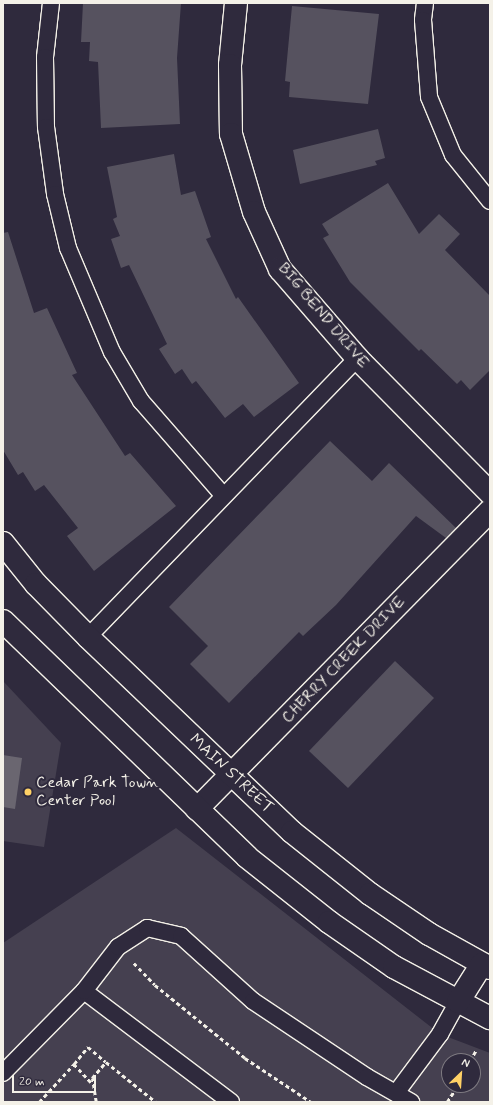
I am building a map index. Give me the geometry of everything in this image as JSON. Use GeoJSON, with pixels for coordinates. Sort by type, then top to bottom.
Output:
{"type":"FeatureCollection","features":[{"type":"Feature","properties":{"kind":"street","name":"BIG BEND DRIVE"},"geometry":{"type":"LineString","coordinates":[[236,3],[230,66],[231,134],[254,212],[280,269],[357,358],[490,493]]}},
{"type":"Feature","properties":{"kind":"street","name":"CHERRY CREEK DRIVE"},"geometry":{"type":"LineString","coordinates":[[197,809],[231,777],[490,511]]}},
{"type":"Feature","properties":{"kind":"street","name":"MAIN STREET"},"geometry":{"type":"LineString","coordinates":[[3,543],[36,584],[231,777],[292,832],[370,894],[429,934],[486,966]]}},
{"type":"Feature","properties":{"kind":"street"},"geometry":{"type":"LineString","coordinates":[[3,621],[247,857],[329,922],[394,967],[490,1018]]}},
{"type":"Feature","properties":{"kind":"street"},"geometry":{"type":"LineString","coordinates":[[458,1002],[486,966]]}},
{"type":"Feature","properties":{"kind":"lane"},"geometry":{"type":"LineString","coordinates":[[51,3],[45,57],[46,127],[55,194],[68,248],[112,352],[141,401],[223,496]]}},
{"type":"Feature","properties":{"kind":"lane"},"geometry":{"type":"LineString","coordinates":[[425,3],[423,20],[429,97],[453,155],[490,201]]}},
{"type":"Feature","properties":{"kind":"lane"},"geometry":{"type":"LineString","coordinates":[[88,636],[357,358]]}},
{"type":"Feature","properties":{"kind":"lane"},"geometry":{"type":"LineString","coordinates":[[3,1072],[84,991],[118,947],[147,928],[181,936],[253,1001],[367,1077],[411,1102]]}},
{"type":"Feature","properties":{"kind":"lane"},"geometry":{"type":"LineString","coordinates":[[84,991],[231,1102]]}},
{"type":"Feature","properties":{"kind":"lane"},"geometry":{"type":"LineString","coordinates":[[396,1093],[440,1034],[458,1002]]}},
{"type":"Feature","properties":{"kind":"path"},"geometry":{"type":"LineString","coordinates":[[118,947],[155,985],[245,1058],[311,1102]]}},
{"type":"Feature","properties":{"kind":"path"},"geometry":{"type":"LineString","coordinates":[[40,1102],[88,1047],[156,1102]]}},
{"type":"Feature","properties":{"kind":"path"},"geometry":{"type":"LineString","coordinates":[[96,1102],[92,1082],[94,1072],[106,1062]]}},
{"type":"Feature","properties":{"kind":"path"},"geometry":{"type":"LineString","coordinates":[[74,1064],[92,1082]]}},
{"type":"Feature","properties":{"kind":"path"},"geometry":{"type":"LineString","coordinates":[[447,1102],[453,1093]]}},
{"type":"Feature","properties":{"kind":"shaded area","name":"Cedar Park Town Center Pool"},"geometry":{"type":"Polygon","coordinates":[[[3,681],[61,743],[44,847],[3,841],[3,681]]]}},
{"type":"Feature","properties":{"kind":"shaded area"},"geometry":{"type":"Polygon","coordinates":[[[3,755],[22,758],[15,809],[3,807],[3,755]]]}},
{"type":"Feature","properties":{"kind":"shaded area"},"geometry":{"type":"Polygon","coordinates":[[[176,828],[440,1034],[490,1053],[490,1102],[3,1102],[3,943],[176,828]]]}},
{"type":"Feature","properties":{"kind":"building"},"geometry":{"type":"Polygon","coordinates":[[[83,3],[181,3],[177,58],[180,124],[101,128],[98,62],[89,61],[90,42],[81,42],[83,3]]]}},
{"type":"Feature","properties":{"kind":"building"},"geometry":{"type":"Polygon","coordinates":[[[292,6],[379,14],[368,104],[289,97],[290,82],[285,81],[292,6]]]}},
{"type":"Feature","properties":{"kind":"building"},"geometry":{"type":"Polygon","coordinates":[[[378,129],[385,158],[375,161],[377,165],[300,184],[293,150],[378,129]]]}},
{"type":"Feature","properties":{"kind":"building"},"geometry":{"type":"Polygon","coordinates":[[[174,154],[181,195],[195,191],[211,237],[206,239],[236,299],[238,297],[299,383],[254,417],[243,404],[225,418],[196,381],[192,384],[182,369],[175,374],[159,349],[167,344],[129,265],[121,268],[111,239],[120,236],[113,219],[117,217],[107,167],[174,154]]]}},
{"type":"Feature","properties":{"kind":"building"},"geometry":{"type":"Polygon","coordinates":[[[388,183],[419,234],[439,214],[460,234],[445,250],[490,296],[490,370],[470,390],[461,380],[457,384],[421,349],[419,351],[350,282],[323,238],[329,235],[322,224],[388,183]]]}},
{"type":"Feature","properties":{"kind":"building"},"geometry":{"type":"Polygon","coordinates":[[[8,232],[34,313],[47,308],[77,373],[72,375],[125,456],[130,453],[176,506],[94,571],[67,536],[78,528],[44,485],[35,491],[23,472],[18,475],[3,450],[3,233],[8,232]]]}},
{"type":"Feature","properties":{"kind":"building"},"geometry":{"type":"Polygon","coordinates":[[[330,441],[372,481],[389,463],[456,528],[446,538],[416,516],[336,605],[303,636],[299,632],[229,703],[190,664],[208,646],[169,607],[330,441]]]}},
{"type":"Feature","properties":{"kind":"building"},"geometry":{"type":"Polygon","coordinates":[[[395,661],[434,698],[348,788],[309,751],[395,661]]]}},
{"type":"Feature","properties":{"kind":"place","name":"Cedar Park Town Center Pool"},"geometry":{"type":"Point","coordinates":[28,792]}}]}
